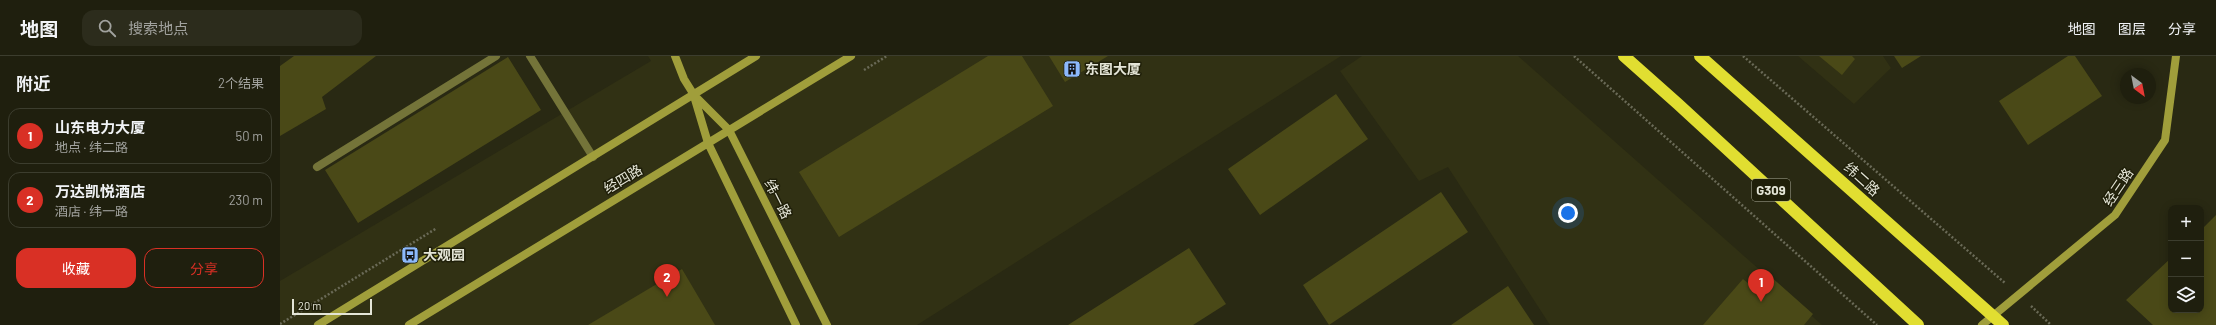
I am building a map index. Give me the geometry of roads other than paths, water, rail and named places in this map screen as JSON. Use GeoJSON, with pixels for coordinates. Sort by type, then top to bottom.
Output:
{"type":"FeatureCollection","features":[{"type":"Feature","properties":{"kind":"highway","name":"G309"},"geometry":{"type":"LineString","coordinates":[[1624,56],[1918,325]]}},
{"type":"Feature","properties":{"kind":"highway","name":"纬二路"},"geometry":{"type":"LineString","coordinates":[[1700,56],[2003,325]]}},
{"type":"Feature","properties":{"kind":"main road","name":"纬一路"},"geometry":{"type":"LineString","coordinates":[[675,56],[694,95],[708,143],[796,325]]}},
{"type":"Feature","properties":{"kind":"main road"},"geometry":{"type":"LineString","coordinates":[[318,325],[756,56]]}},
{"type":"Feature","properties":{"kind":"main road","name":"经四路"},"geometry":{"type":"LineString","coordinates":[[409,325],[851,56]]}},
{"type":"Feature","properties":{"kind":"main road","name":"经三路"},"geometry":{"type":"LineString","coordinates":[[1982,325],[1992,315],[2115,215],[2165,140],[2176,56]]}},
{"type":"Feature","properties":{"kind":"main road","name":"纬一路"},"geometry":{"type":"LineString","coordinates":[[694,95],[729,130],[827,325]]}},
{"type":"Feature","properties":{"kind":"lane"},"geometry":{"type":"LineString","coordinates":[[316,167],[496,56]]}},
{"type":"Feature","properties":{"kind":"lane"},"geometry":{"type":"LineString","coordinates":[[530,56],[593,157]]}},
{"type":"Feature","properties":{"kind":"place","name":"东图大厦"},"geometry":{"type":"Point","coordinates":[1072,69]}},
{"type":"Feature","properties":{"kind":"place","name":"大观园"},"geometry":{"type":"Point","coordinates":[410,255]}},
{"type":"Feature","properties":{"kind":"place","name":"万达凯悦酒店"},"geometry":{"type":"Point","coordinates":[667,297]}},
{"type":"Feature","properties":{"kind":"place","name":"山东电力大厦"},"geometry":{"type":"Point","coordinates":[1761,302]}}]}
